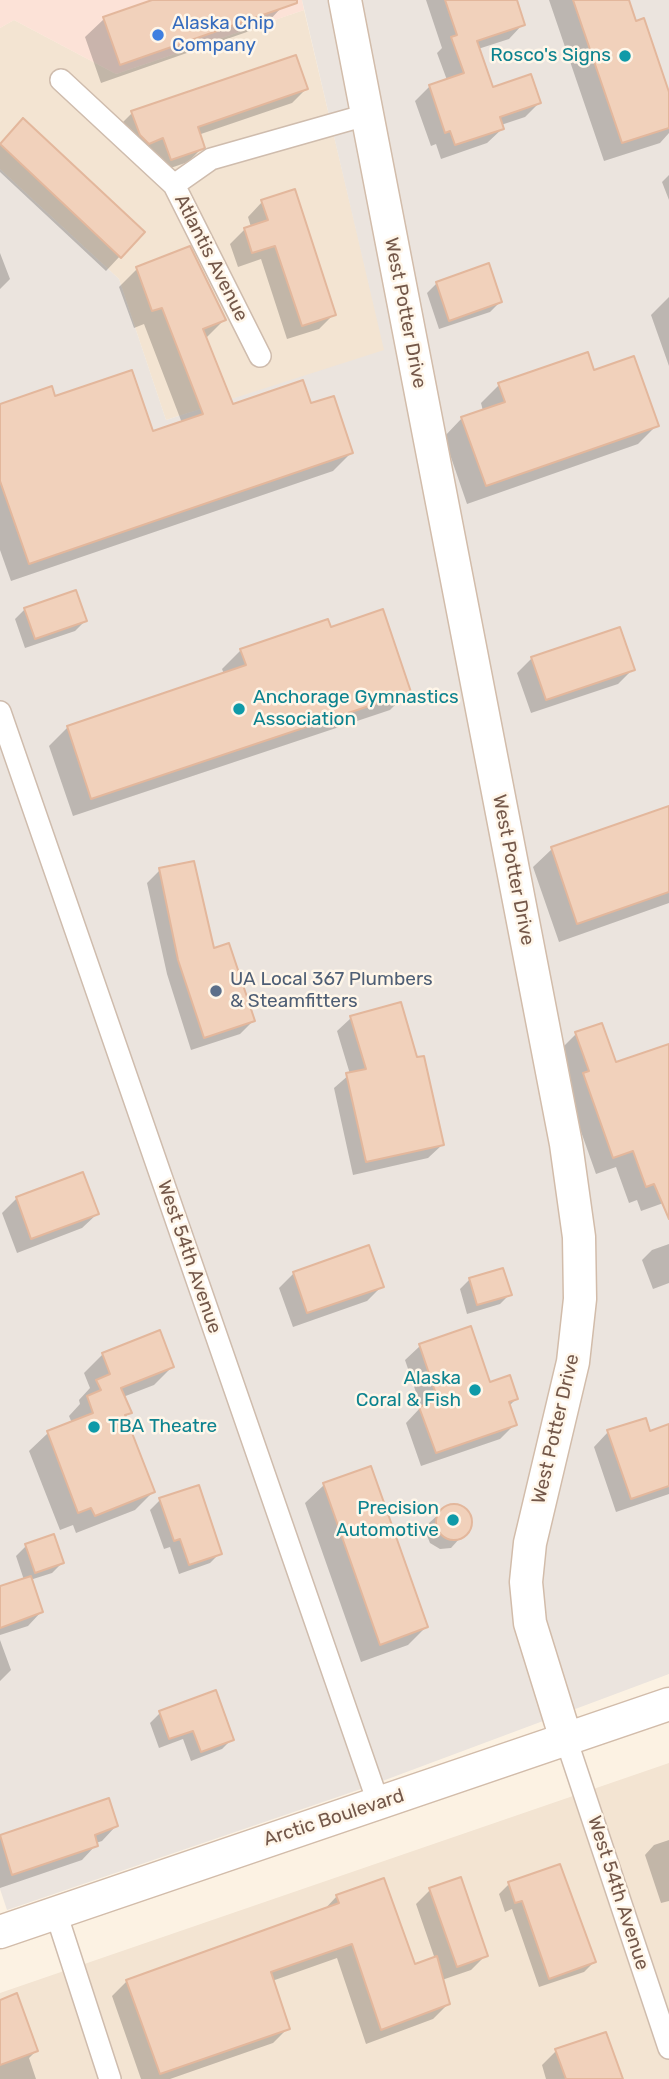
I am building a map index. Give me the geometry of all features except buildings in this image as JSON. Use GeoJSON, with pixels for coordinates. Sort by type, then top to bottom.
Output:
{"type":"FeatureCollection","features":[{"type":"Feature","properties":{"kind":"main road","name":"West Potter Drive"},"geometry":{"type":"LineString","coordinates":[[345,0],[566,1144],[579,1237],[580,1299],[573,1362],[530,1543],[526,1582],[530,1623],[566,1739]]}},
{"type":"Feature","properties":{"kind":"main road","name":"Arctic Boulevard"},"geometry":{"type":"LineString","coordinates":[[0,1932],[669,1704]]}},
{"type":"Feature","properties":{"kind":"street","name":"Atlantis Avenue"},"geometry":{"type":"LineString","coordinates":[[61,80],[174,186],[260,356]]}},
{"type":"Feature","properties":{"kind":"street"},"geometry":{"type":"LineString","coordinates":[[174,186],[211,159],[366,115]]}},
{"type":"Feature","properties":{"kind":"street","name":"West 54th Avenue"},"geometry":{"type":"LineString","coordinates":[[0,712],[378,1802]]}},
{"type":"Feature","properties":{"kind":"street","name":"West 54th Avenue"},"geometry":{"type":"LineString","coordinates":[[566,1739],[669,2048]]}},
{"type":"Feature","properties":{"kind":"street"},"geometry":{"type":"LineString","coordinates":[[56,1913],[110,2079]]}},
{"type":"Feature","properties":{"kind":"shaded area"},"geometry":{"type":"Polygon","coordinates":[[[0,0],[302,0],[304,10],[116,74],[14,20],[0,28],[0,0]]]}},
{"type":"Feature","properties":{"kind":"shaded area"},"geometry":{"type":"Polygon","coordinates":[[[302,0],[669,0],[669,1674],[361,1789],[7,1910],[0,1889],[0,169],[119,279],[166,420],[384,350],[302,0]]]}},
{"type":"Feature","properties":{"kind":"shaded area"},"geometry":{"type":"Polygon","coordinates":[[[304,10],[385,351],[166,420],[119,279],[0,169],[0,28],[14,20],[116,74],[304,10]]]}},
{"type":"Feature","properties":{"kind":"shaded area"},"geometry":{"type":"Polygon","coordinates":[[[669,1763],[669,2079],[0,2079],[0,1993],[669,1763]]]}},
{"type":"Feature","properties":{"kind":"place","name":"Alaska Chip Company"},"geometry":{"type":"Point","coordinates":[158,35]}},
{"type":"Feature","properties":{"kind":"place","name":"Rosco's Signs"},"geometry":{"type":"Point","coordinates":[625,56]}},
{"type":"Feature","properties":{"kind":"place","name":"Anchorage Gymnastics Association"},"geometry":{"type":"Point","coordinates":[239,709]}},
{"type":"Feature","properties":{"kind":"place","name":"UA Local 367 Plumbers & Steamfitters"},"geometry":{"type":"Point","coordinates":[216,991]}},
{"type":"Feature","properties":{"kind":"place","name":"Alaska Coral & Fish"},"geometry":{"type":"Point","coordinates":[475,1390]}},
{"type":"Feature","properties":{"kind":"place","name":"TBA Theatre"},"geometry":{"type":"Point","coordinates":[94,1427]}},
{"type":"Feature","properties":{"kind":"place","name":"Precision Automotive"},"geometry":{"type":"Point","coordinates":[453,1520]}}]}
